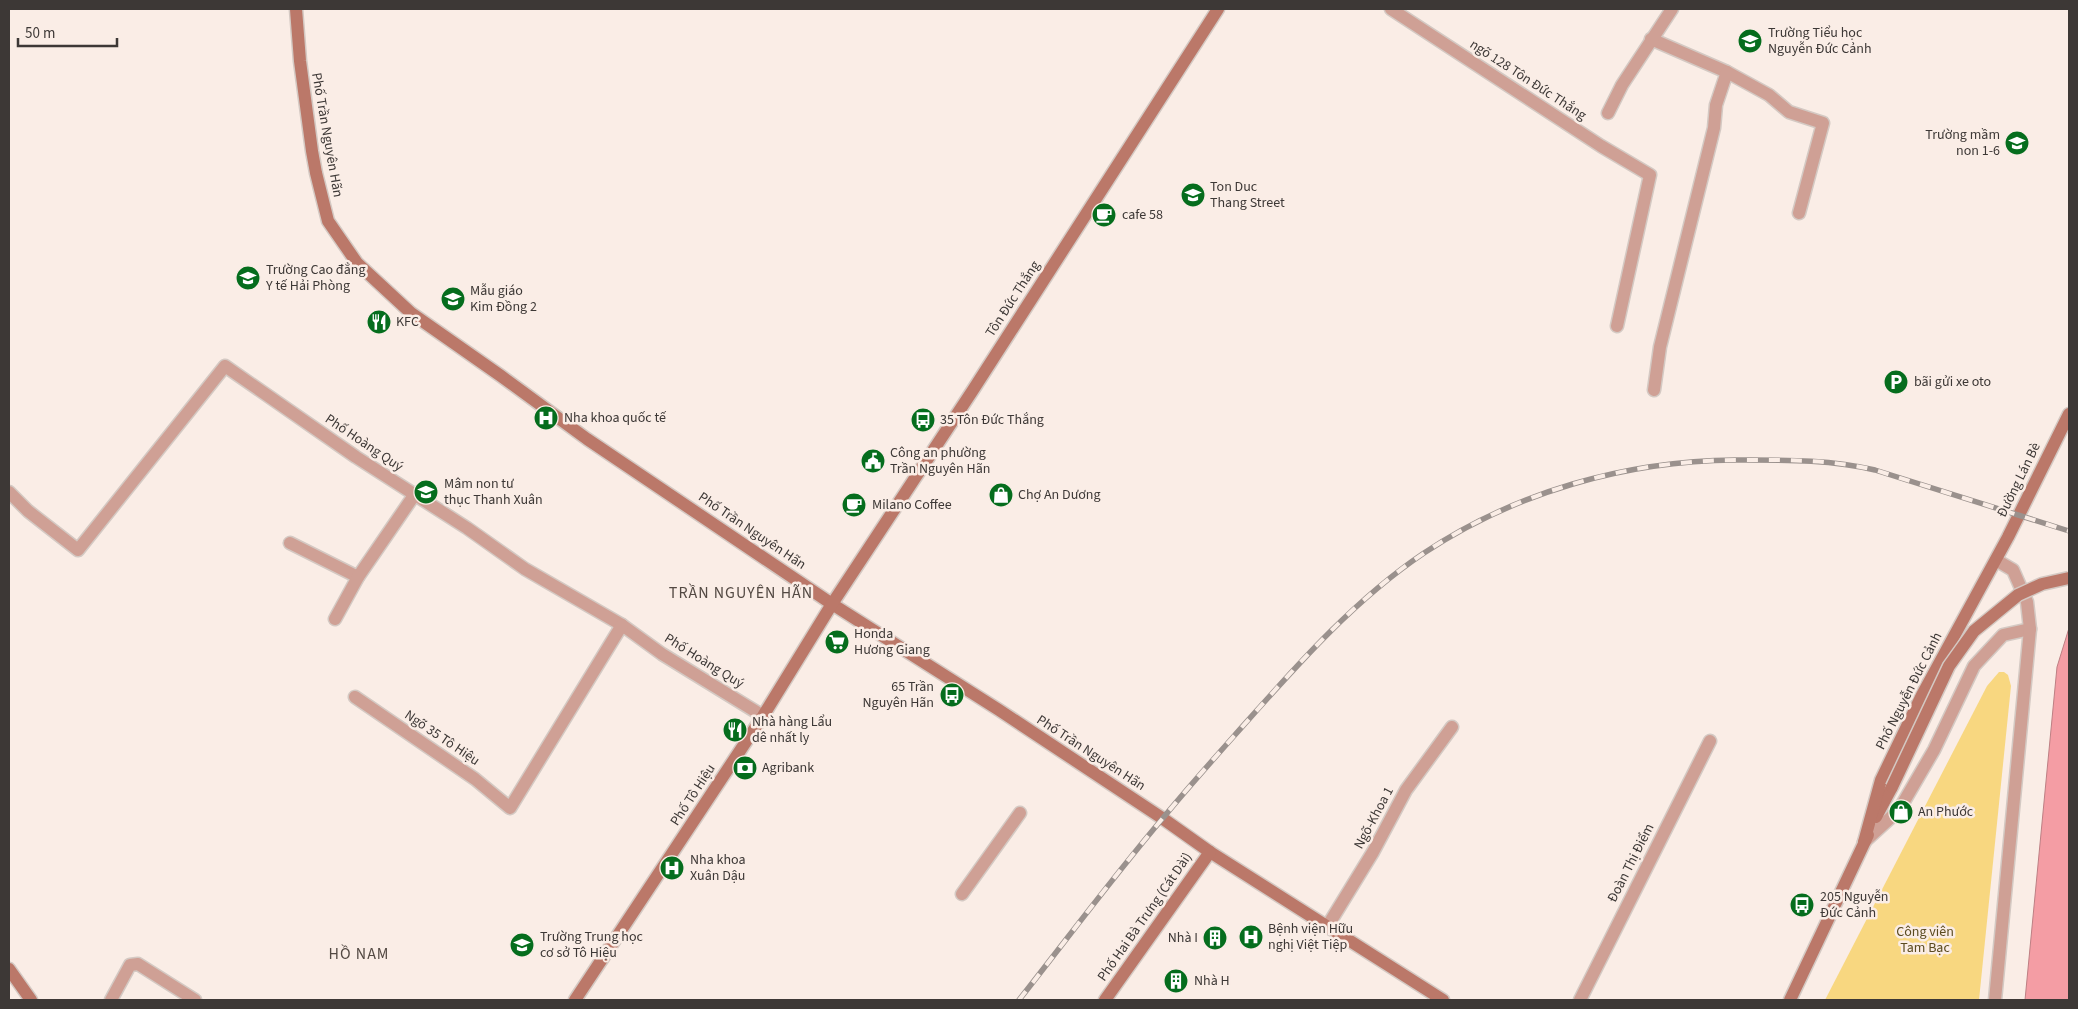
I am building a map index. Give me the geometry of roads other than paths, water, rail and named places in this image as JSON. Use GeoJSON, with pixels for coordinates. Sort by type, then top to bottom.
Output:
{"type":"FeatureCollection","features":[{"type":"Feature","properties":{"kind":"main road","name":"Phố Trần Nguyên Hãn"},"geometry":{"type":"LineString","coordinates":[[296,9],[300,61],[316,173],[328,221],[357,264],[411,313],[587,439],[832,604],[999,710],[1210,852],[1443,1000]]}},
{"type":"Feature","properties":{"kind":"main road","name":"Tôn Đức Thắng"},"geometry":{"type":"LineString","coordinates":[[832,604],[973,390],[1218,9]]}},
{"type":"Feature","properties":{"kind":"main road","name":"Đường Lán Bè"},"geometry":{"type":"LineString","coordinates":[[1996,560],[2069,414]]}},
{"type":"Feature","properties":{"kind":"main road","name":"Phố Nguyễn Đức Cảnh"},"geometry":{"type":"LineString","coordinates":[[1864,842],[1881,780],[1922,695],[1996,560]]}},
{"type":"Feature","properties":{"kind":"main road","name":"Phố Nguyễn Đức Cảnh"},"geometry":{"type":"LineString","coordinates":[[1790,1000],[1949,666],[1974,631],[2018,595],[2042,584],[2069,578]]}},
{"type":"Feature","properties":{"kind":"main road","name":"Phố Tô Hiệu"},"geometry":{"type":"LineString","coordinates":[[575,1000],[763,716],[832,604]]}},
{"type":"Feature","properties":{"kind":"main road","name":"Phố Hai Bà Trưng (Cát Dài)"},"geometry":{"type":"LineString","coordinates":[[1105,1000],[1210,852]]}},
{"type":"Feature","properties":{"kind":"main road"},"geometry":{"type":"LineString","coordinates":[[9,969],[31,1000]]}},
{"type":"Feature","properties":{"kind":"street","name":"ngõ 128 Tôn Đức Thắng"},"geometry":{"type":"LineString","coordinates":[[1392,9],[1601,146],[1650,175],[1617,326]]}},
{"type":"Feature","properties":{"kind":"street"},"geometry":{"type":"LineString","coordinates":[[1608,113],[1622,85],[1672,9]]}},
{"type":"Feature","properties":{"kind":"street"},"geometry":{"type":"LineString","coordinates":[[1651,39],[1727,72],[1769,96],[1789,112],[1823,123],[1799,213]]}},
{"type":"Feature","properties":{"kind":"street"},"geometry":{"type":"LineString","coordinates":[[1654,390],[1660,347],[1714,128],[1716,105],[1727,72]]}},
{"type":"Feature","properties":{"kind":"street","name":"Phố Hoàng Quý"},"geometry":{"type":"LineString","coordinates":[[9,492],[28,511],[78,550],[225,366],[356,458],[415,494],[525,569],[622,625],[662,654],[763,716]]}},
{"type":"Feature","properties":{"kind":"street"},"geometry":{"type":"LineString","coordinates":[[335,619],[358,577],[415,494]]}},
{"type":"Feature","properties":{"kind":"street"},"geometry":{"type":"LineString","coordinates":[[290,543],[358,577]]}},
{"type":"Feature","properties":{"kind":"street"},"geometry":{"type":"LineString","coordinates":[[1995,1000],[2030,629],[2028,602],[2013,570],[1996,560]]}},
{"type":"Feature","properties":{"kind":"street","name":"Ngõ 35 Tô Hiệu"},"geometry":{"type":"LineString","coordinates":[[355,697],[475,779],[510,808],[622,625]]}},
{"type":"Feature","properties":{"kind":"street"},"geometry":{"type":"LineString","coordinates":[[1864,842],[1899,810],[1934,750],[1974,666],[2003,636],[2030,629]]}},
{"type":"Feature","properties":{"kind":"street","name":"Ngõ-Khoa 1"},"geometry":{"type":"LineString","coordinates":[[1327,926],[1373,852],[1406,790],[1452,727]]}},
{"type":"Feature","properties":{"kind":"street","name":"Đoàn Thị Điểm"},"geometry":{"type":"LineString","coordinates":[[1580,1000],[1710,741]]}},
{"type":"Feature","properties":{"kind":"street"},"geometry":{"type":"LineString","coordinates":[[962,894],[1020,813]]}},
{"type":"Feature","properties":{"kind":"street"},"geometry":{"type":"LineString","coordinates":[[111,1000],[130,965],[138,964],[195,1000]]}},
{"type":"Feature","properties":{"kind":"railway"},"geometry":{"type":"LineString","coordinates":[[1019,1000],[1144,840],[1207,766],[1323,638],[1397,572],[1459,532],[1496,513],[1534,497],[1573,484],[1653,466],[1735,460],[1788,460],[1858,466],[1875,470],[2069,531]]}},
{"type":"Feature","properties":{"kind":"place","name":"Trường Tiểu học Nguyễn Đức Cảnh"},"geometry":{"type":"Point","coordinates":[1750,41]}},
{"type":"Feature","properties":{"kind":"place","name":"Trường mầm non 1-6"},"geometry":{"type":"Point","coordinates":[2017,143]}},
{"type":"Feature","properties":{"kind":"place","name":"Ton Duc Thang Street"},"geometry":{"type":"Point","coordinates":[1193,195]}},
{"type":"Feature","properties":{"kind":"place","name":"cafe 58"},"geometry":{"type":"Point","coordinates":[1104,215]}},
{"type":"Feature","properties":{"kind":"place","name":"Trường Cao đẳng Y tế Hải Phòng"},"geometry":{"type":"Point","coordinates":[248,278]}},
{"type":"Feature","properties":{"kind":"place","name":"Mẫu giáo Kim Đồng 2"},"geometry":{"type":"Point","coordinates":[453,299]}},
{"type":"Feature","properties":{"kind":"place","name":"KFC"},"geometry":{"type":"Point","coordinates":[379,322]}},
{"type":"Feature","properties":{"kind":"place","name":"bãi gửi xe oto"},"geometry":{"type":"Point","coordinates":[1896,382]}},
{"type":"Feature","properties":{"kind":"place","name":"Nha khoa quốc tế"},"geometry":{"type":"Point","coordinates":[546,418]}},
{"type":"Feature","properties":{"kind":"place","name":"35 Tôn Đức Thắng"},"geometry":{"type":"Point","coordinates":[923,420]}},
{"type":"Feature","properties":{"kind":"place","name":"Công an phường Trần Nguyên Hãn"},"geometry":{"type":"Point","coordinates":[873,461]}},
{"type":"Feature","properties":{"kind":"place","name":"Mâm non tư thục Thanh Xuân"},"geometry":{"type":"Point","coordinates":[426,492]}},
{"type":"Feature","properties":{"kind":"place","name":"Chợ An Dương"},"geometry":{"type":"Point","coordinates":[1001,495]}},
{"type":"Feature","properties":{"kind":"place","name":"Milano Coffee"},"geometry":{"type":"Point","coordinates":[854,505]}},
{"type":"Feature","properties":{"kind":"place","name":"Honda Hương Giang"},"geometry":{"type":"Point","coordinates":[837,642]}},
{"type":"Feature","properties":{"kind":"place","name":"65 Trần Nguyên Hãn"},"geometry":{"type":"Point","coordinates":[952,695]}},
{"type":"Feature","properties":{"kind":"place","name":"Nhà hàng Lẩu dê nhất ly"},"geometry":{"type":"Point","coordinates":[735,730]}},
{"type":"Feature","properties":{"kind":"place","name":"Agribank"},"geometry":{"type":"Point","coordinates":[745,768]}},
{"type":"Feature","properties":{"kind":"place","name":"An Phước"},"geometry":{"type":"Point","coordinates":[1901,812]}},
{"type":"Feature","properties":{"kind":"place","name":"Nha khoa Xuân Dậu"},"geometry":{"type":"Point","coordinates":[672,868]}},
{"type":"Feature","properties":{"kind":"place","name":"205 Nguyễn Đức Cảnh"},"geometry":{"type":"Point","coordinates":[1802,905]}},
{"type":"Feature","properties":{"kind":"place","name":"Bệnh viện Hữu nghị Việt Tiệp"},"geometry":{"type":"Point","coordinates":[1251,937]}},
{"type":"Feature","properties":{"kind":"place","name":"Nhà I"},"geometry":{"type":"Point","coordinates":[1215,938]}},
{"type":"Feature","properties":{"kind":"place","name":"Trường Trung học cơ sở Tô Hiệu"},"geometry":{"type":"Point","coordinates":[522,945]}},
{"type":"Feature","properties":{"kind":"place","name":"Nhà H"},"geometry":{"type":"Point","coordinates":[1176,981]}},
{"type":"Feature","properties":{"kind":"district","name":"TRẦN NGUYÊN HÃN"},"geometry":{"type":"Point","coordinates":[741,593]}},
{"type":"Feature","properties":{"kind":"district","name":"HỒ NAM"},"geometry":{"type":"Point","coordinates":[359,954]}},
{"type":"Feature","properties":{"kind":"park label","name":"Công viên Tam Bạc"},"geometry":{"type":"Point","coordinates":[1925,940]}}]}
